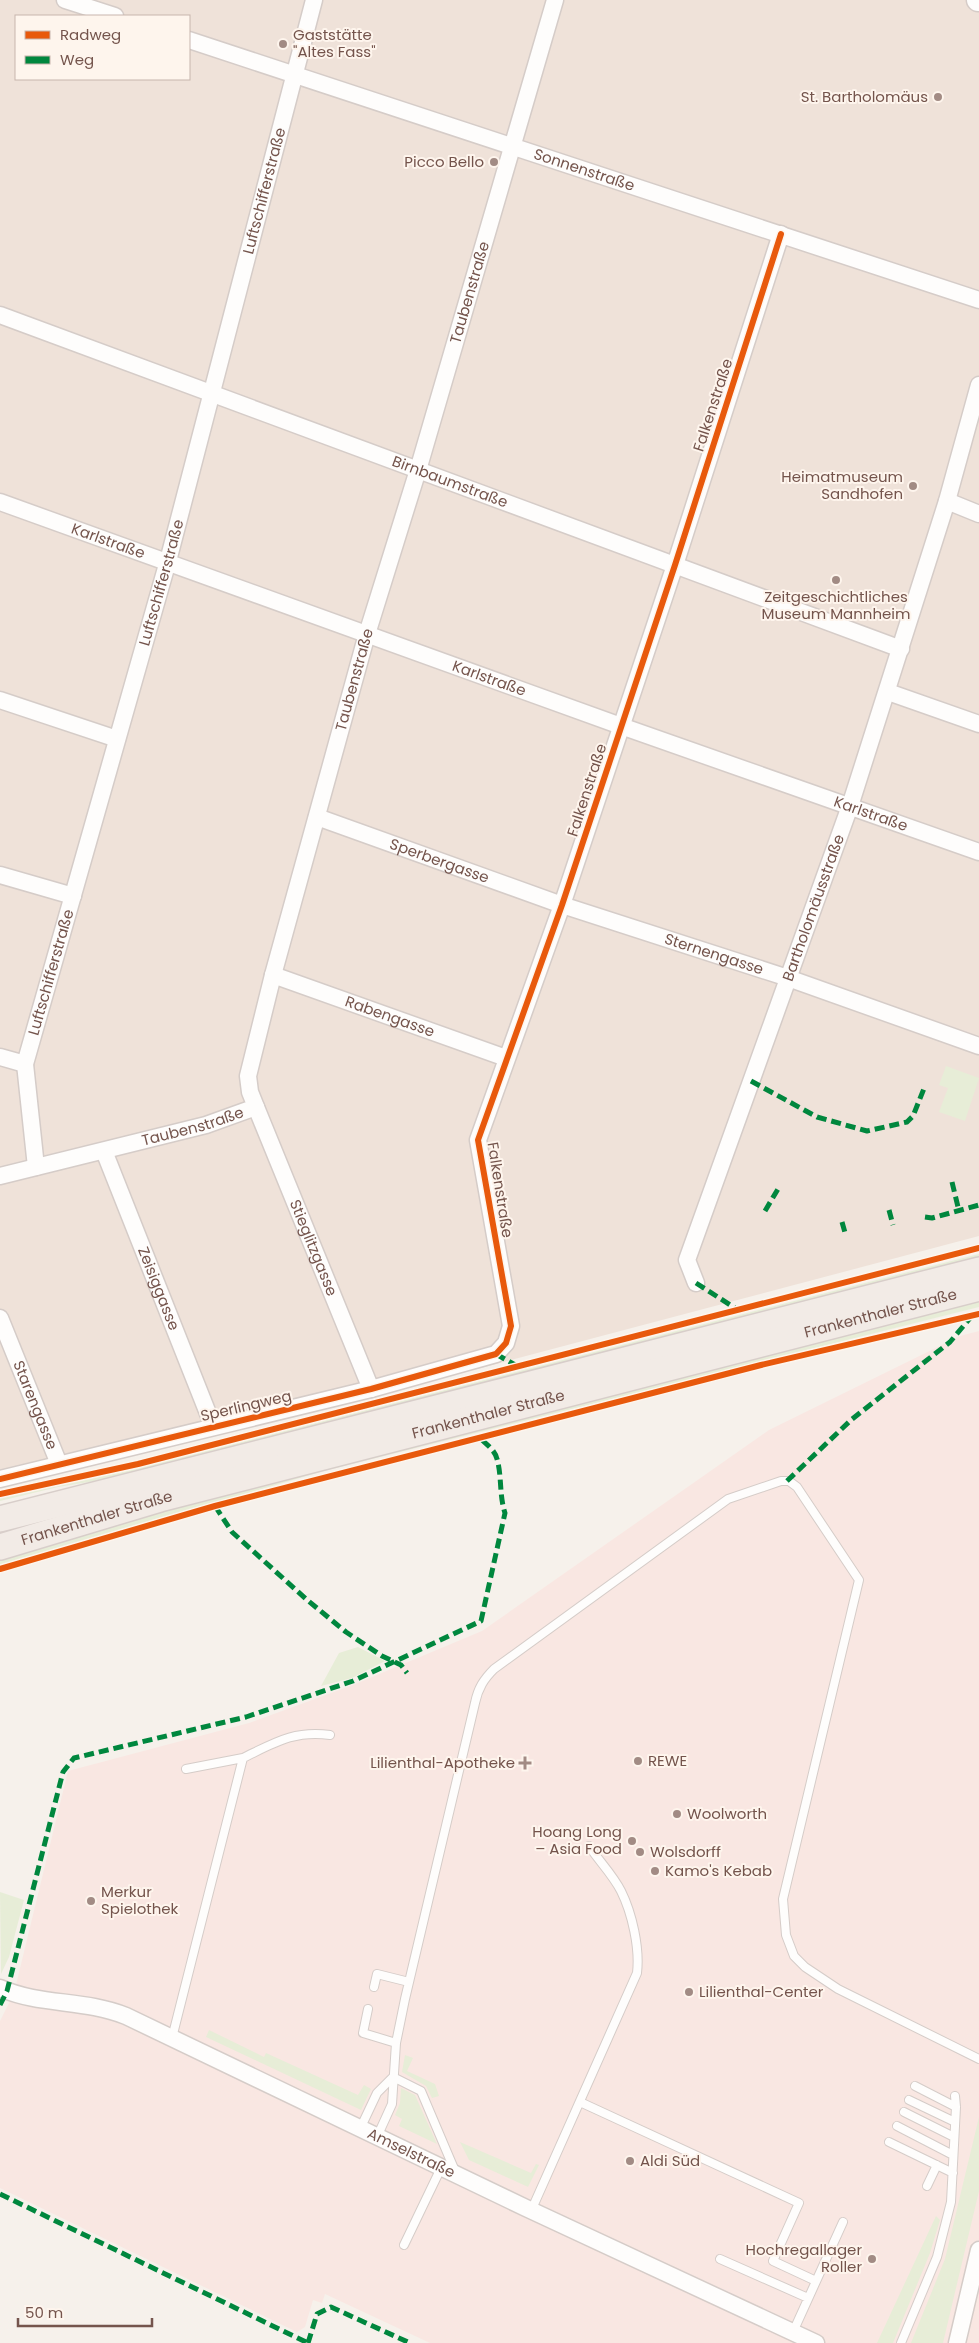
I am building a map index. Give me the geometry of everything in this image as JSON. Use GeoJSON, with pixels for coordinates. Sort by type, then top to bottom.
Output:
{"type":"FeatureCollection","features":[{"type":"Feature","properties":{"kind":"main road","name":"Frankenthaler Straße"},"geometry":{"type":"LineString","coordinates":[[0,1519],[979,1270]]}},
{"type":"Feature","properties":{"kind":"main road","name":"Frankenthaler Straße"},"geometry":{"type":"LineString","coordinates":[[0,1547],[160,1499],[979,1288]]}},
{"type":"Feature","properties":{"kind":"street"},"geometry":{"type":"LineString","coordinates":[[65,0],[112,15]]}},
{"type":"Feature","properties":{"kind":"street","name":"Luftschifferstraße"},"geometry":{"type":"LineString","coordinates":[[36,1167],[25,1064],[168,561],[314,0]]}},
{"type":"Feature","properties":{"kind":"street","name":"Taubenstraße"},"geometry":{"type":"LineString","coordinates":[[0,1176],[206,1125],[256,1107],[250,1092],[248,1076],[274,975],[367,634],[418,470],[555,0]]}},
{"type":"Feature","properties":{"kind":"street","name":"Sonnenstraße"},"geometry":{"type":"LineString","coordinates":[[190,40],[979,300]]}},
{"type":"Feature","properties":{"kind":"street","name":"Falkenstraße"},"geometry":{"type":"LineString","coordinates":[[496,1354],[506,1343],[510,1326],[478,1140],[562,905],[675,565],[781,234]]}},
{"type":"Feature","properties":{"kind":"street","name":"Birnbaumstraße"},"geometry":{"type":"LineString","coordinates":[[0,315],[901,648]]}},
{"type":"Feature","properties":{"kind":"street","name":"Bartholomäusstraße"},"geometry":{"type":"LineString","coordinates":[[696,1283],[687,1260],[850,806],[888,692],[947,501],[979,385]]}},
{"type":"Feature","properties":{"kind":"street"},"geometry":{"type":"LineString","coordinates":[[947,501],[979,514]]}},
{"type":"Feature","properties":{"kind":"street","name":"Karlstraße"},"geometry":{"type":"LineString","coordinates":[[0,502],[168,561],[621,726],[979,852]]}},
{"type":"Feature","properties":{"kind":"street"},"geometry":{"type":"LineString","coordinates":[[888,692],[979,724]]}},
{"type":"Feature","properties":{"kind":"street"},"geometry":{"type":"LineString","coordinates":[[0,700],[117,739]]}},
{"type":"Feature","properties":{"kind":"street","name":"Sperbergasse"},"geometry":{"type":"LineString","coordinates":[[317,817],[562,905]]}},
{"type":"Feature","properties":{"kind":"street"},"geometry":{"type":"LineString","coordinates":[[0,875],[73,896]]}},
{"type":"Feature","properties":{"kind":"street","name":"Sternengasse"},"geometry":{"type":"LineString","coordinates":[[562,905],[788,978],[979,1046]]}},
{"type":"Feature","properties":{"kind":"street","name":"Rabengasse"},"geometry":{"type":"LineString","coordinates":[[274,975],[506,1058]]}},
{"type":"Feature","properties":{"kind":"street"},"geometry":{"type":"LineString","coordinates":[[0,1057],[25,1064]]}},
{"type":"Feature","properties":{"kind":"street","name":"Stieglitzgasse"},"geometry":{"type":"LineString","coordinates":[[256,1107],[371,1390]]}},
{"type":"Feature","properties":{"kind":"street","name":"Zeisiggasse"},"geometry":{"type":"LineString","coordinates":[[104,1150],[213,1426]]}},
{"type":"Feature","properties":{"kind":"street","name":"Starengasse"},"geometry":{"type":"LineString","coordinates":[[0,1318],[59,1464]]}},
{"type":"Feature","properties":{"kind":"street","name":"Sperlingweg"},"geometry":{"type":"LineString","coordinates":[[0,1479],[213,1426],[371,1390],[496,1354]]}},
{"type":"Feature","properties":{"kind":"street","name":"Amselstraße"},"geometry":{"type":"LineString","coordinates":[[0,1988],[27,1997],[94,2005],[109,2009],[457,2176],[816,2343]]}},
{"type":"Feature","properties":{"kind":"street"},"geometry":{"type":"LineString","coordinates":[[956,2343],[979,2250]]}},
{"type":"Feature","properties":{"kind":"lane"},"geometry":{"type":"LineString","coordinates":[[378,2137],[392,2104],[396,2043],[409,1982],[478,1690],[484,1679],[494,1669],[728,1499],[781,1480],[789,1481],[800,1492],[859,1580],[783,1899],[786,1935],[794,1956],[819,1978],[979,2059]]}},
{"type":"Feature","properties":{"kind":"lane"},"geometry":{"type":"LineString","coordinates":[[186,1769],[243,1758],[286,1738],[310,1732],[330,1735]]}},
{"type":"Feature","properties":{"kind":"lane"},"geometry":{"type":"LineString","coordinates":[[172,2038],[243,1758]]}},
{"type":"Feature","properties":{"kind":"lane"},"geometry":{"type":"LineString","coordinates":[[532,2211],[637,1974],[638,1964],[634,1934],[620,1890],[589,1846]]}},
{"type":"Feature","properties":{"kind":"lane"},"geometry":{"type":"LineString","coordinates":[[374,1986],[377,1974],[409,1982]]}},
{"type":"Feature","properties":{"kind":"lane"},"geometry":{"type":"LineString","coordinates":[[368,2009],[363,2033],[396,2043]]}},
{"type":"Feature","properties":{"kind":"lane"},"geometry":{"type":"LineString","coordinates":[[360,2129],[377,2093],[393,2077]]}},
{"type":"Feature","properties":{"kind":"lane"},"geometry":{"type":"LineString","coordinates":[[393,2077],[421,2091],[457,2176]]}},
{"type":"Feature","properties":{"kind":"lane"},"geometry":{"type":"LineString","coordinates":[[915,2086],[956,2107]]}},
{"type":"Feature","properties":{"kind":"lane"},"geometry":{"type":"LineString","coordinates":[[901,2343],[937,2257],[951,2202],[955,2096]]}},
{"type":"Feature","properties":{"kind":"lane"},"geometry":{"type":"LineString","coordinates":[[909,2100],[955,2122]]}},
{"type":"Feature","properties":{"kind":"lane"},"geometry":{"type":"LineString","coordinates":[[580,2102],[799,2203],[773,2261],[816,2281]]}},
{"type":"Feature","properties":{"kind":"lane"},"geometry":{"type":"LineString","coordinates":[[904,2112],[954,2137]]}},
{"type":"Feature","properties":{"kind":"lane"},"geometry":{"type":"LineString","coordinates":[[897,2126],[954,2154]]}},
{"type":"Feature","properties":{"kind":"lane"},"geometry":{"type":"LineString","coordinates":[[889,2142],[952,2173]]}},
{"type":"Feature","properties":{"kind":"lane"},"geometry":{"type":"LineString","coordinates":[[927,2186],[937,2165]]}},
{"type":"Feature","properties":{"kind":"lane"},"geometry":{"type":"LineString","coordinates":[[404,2245],[441,2168]]}},
{"type":"Feature","properties":{"kind":"lane"},"geometry":{"type":"LineString","coordinates":[[793,2332],[843,2222]]}},
{"type":"Feature","properties":{"kind":"lane"},"geometry":{"type":"LineString","coordinates":[[720,2259],[808,2298]]}},
{"type":"Feature","properties":{"kind":"shaded area"},"geometry":{"type":"Polygon","coordinates":[[[0,0],[979,0],[979,1236],[481,1368],[0,1488],[0,0]]]}},
{"type":"Feature","properties":{"kind":"shaded area"},"geometry":{"type":"Polygon","coordinates":[[[979,1331],[979,2343],[430,2343],[325,2294],[322,2303],[313,2300],[305,2327],[297,2332],[0,2188],[0,2021],[14,1993],[68,1771],[249,1723],[353,1685],[482,1631],[769,1430],[960,1336],[979,1331]]]}},
{"type":"Feature","properties":{"kind":"green space"},"geometry":{"type":"Polygon","coordinates":[[[946,1066],[979,1078],[965,1121],[939,1112],[948,1088],[939,1085],[946,1066]]]}},
{"type":"Feature","properties":{"kind":"green space"},"geometry":{"type":"Polygon","coordinates":[[[979,1254],[979,1260],[126,1476],[58,1487],[0,1501],[0,1497],[127,1471],[979,1254]]]}},
{"type":"Feature","properties":{"kind":"green space"},"geometry":{"type":"Polygon","coordinates":[[[979,1301],[979,1307],[324,1471],[0,1565],[0,1560],[136,1514],[979,1301]]]}},
{"type":"Feature","properties":{"kind":"green space"},"geometry":{"type":"Polygon","coordinates":[[[358,1647],[385,1661],[352,1678],[321,1686],[339,1653],[358,1647]]]}},
{"type":"Feature","properties":{"kind":"green space"},"geometry":{"type":"Polygon","coordinates":[[[0,1892],[24,1900],[9,1957],[1,1974],[0,1892]]]}},
{"type":"Feature","properties":{"kind":"green space"},"geometry":{"type":"Polygon","coordinates":[[[209,2030],[264,2057],[266,2053],[358,2095],[364,2085],[371,2089],[361,2110],[206,2037],[209,2030]]]}},
{"type":"Feature","properties":{"kind":"green space"},"geometry":{"type":"Polygon","coordinates":[[[405,2055],[413,2058],[407,2071],[435,2084],[439,2096],[432,2098],[426,2086],[402,2072],[405,2055]]]}},
{"type":"Feature","properties":{"kind":"green space"},"geometry":{"type":"Polygon","coordinates":[[[401,2088],[415,2095],[437,2144],[399,2126],[402,2119],[395,2115],[400,2103],[401,2088]]]}},
{"type":"Feature","properties":{"kind":"green space"},"geometry":{"type":"Polygon","coordinates":[[[979,2117],[979,2191],[943,2343],[911,2343],[945,2259],[979,2117]]]}},
{"type":"Feature","properties":{"kind":"green space"},"geometry":{"type":"Polygon","coordinates":[[[460,2142],[531,2173],[536,2164],[539,2165],[528,2187],[469,2160],[460,2142]]]}},
{"type":"Feature","properties":{"kind":"green space"},"geometry":{"type":"Polygon","coordinates":[[[936,2216],[940,2220],[930,2253],[893,2343],[877,2343],[936,2216]]]}},
{"type":"Feature","properties":{"kind":"marked path"},"geometry":{"type":"LineString","coordinates":[[751,1081],[817,1117],[867,1131],[907,1122],[913,1116],[925,1086]]}},
{"type":"Feature","properties":{"kind":"marked path"},"geometry":{"type":"LineString","coordinates":[[952,1182],[959,1211]]}},
{"type":"Feature","properties":{"kind":"marked path"},"geometry":{"type":"LineString","coordinates":[[765,1211],[778,1189]]}},
{"type":"Feature","properties":{"kind":"marked path"},"geometry":{"type":"LineString","coordinates":[[925,1217],[932,1218],[979,1205]]}},
{"type":"Feature","properties":{"kind":"marked path"},"geometry":{"type":"LineString","coordinates":[[889,1210],[893,1225]]}},
{"type":"Feature","properties":{"kind":"marked path"},"geometry":{"type":"LineString","coordinates":[[842,1222],[846,1236]]}},
{"type":"Feature","properties":{"kind":"marked path"},"geometry":{"type":"LineString","coordinates":[[696,1283],[738,1310]]}},
{"type":"Feature","properties":{"kind":"marked path"},"geometry":{"type":"LineString","coordinates":[[787,1481],[851,1420],[950,1342],[971,1317]]}},
{"type":"Feature","properties":{"kind":"marked path"},"geometry":{"type":"LineString","coordinates":[[496,1354],[517,1366]]}},
{"type":"Feature","properties":{"kind":"marked path"},"geometry":{"type":"LineString","coordinates":[[0,2005],[7,1991],[63,1772],[74,1758],[246,1717],[353,1681],[481,1621],[505,1513],[499,1465],[490,1447],[480,1438]]}},
{"type":"Feature","properties":{"kind":"marked path"},"geometry":{"type":"LineString","coordinates":[[215,1506],[232,1532],[306,1599],[346,1632],[382,1656],[401,1665],[407,1673]]}},
{"type":"Feature","properties":{"kind":"marked path"},"geometry":{"type":"LineString","coordinates":[[0,2194],[308,2343]]}},
{"type":"Feature","properties":{"kind":"marked path"},"geometry":{"type":"LineString","coordinates":[[308,2343],[317,2314],[331,2307],[410,2343]]}},
{"type":"Feature","properties":{"kind":"cycle path"},"geometry":{"type":"LineString","coordinates":[[0,1479],[371,1389],[496,1354],[506,1343],[511,1326],[478,1140],[562,905],[675,565],[781,234]]}},
{"type":"Feature","properties":{"kind":"cycle path"},"geometry":{"type":"LineString","coordinates":[[0,1494],[138,1464],[979,1248]]}},
{"type":"Feature","properties":{"kind":"cycle path"},"geometry":{"type":"LineString","coordinates":[[0,1569],[215,1506],[761,1365],[979,1314]]}},
{"type":"Feature","properties":{"kind":"place","name":"Gaststätte \"Altes Fass\""},"geometry":{"type":"Point","coordinates":[283,44]}},
{"type":"Feature","properties":{"kind":"place","name":"St. Bartholomäus"},"geometry":{"type":"Point","coordinates":[938,97]}},
{"type":"Feature","properties":{"kind":"place","name":"Picco Bello"},"geometry":{"type":"Point","coordinates":[494,162]}},
{"type":"Feature","properties":{"kind":"place","name":"Heimatmuseum Sandhofen"},"geometry":{"type":"Point","coordinates":[913,486]}},
{"type":"Feature","properties":{"kind":"place","name":"Zeitgeschichtliches Museum Mannheim"},"geometry":{"type":"Point","coordinates":[836,580]}},
{"type":"Feature","properties":{"kind":"place","name":"REWE"},"geometry":{"type":"Point","coordinates":[638,1761]}},
{"type":"Feature","properties":{"kind":"place","name":"Lilienthal-Apotheke"},"geometry":{"type":"Point","coordinates":[525,1763]}},
{"type":"Feature","properties":{"kind":"place","name":"Woolworth"},"geometry":{"type":"Point","coordinates":[677,1814]}},
{"type":"Feature","properties":{"kind":"place","name":"Hoang Long – Asia Food"},"geometry":{"type":"Point","coordinates":[632,1841]}},
{"type":"Feature","properties":{"kind":"place","name":"Wolsdorff"},"geometry":{"type":"Point","coordinates":[640,1852]}},
{"type":"Feature","properties":{"kind":"place","name":"Kamo's Kebab"},"geometry":{"type":"Point","coordinates":[655,1871]}},
{"type":"Feature","properties":{"kind":"place","name":"Merkur Spielothek"},"geometry":{"type":"Point","coordinates":[91,1901]}},
{"type":"Feature","properties":{"kind":"place","name":"Lilienthal-Center"},"geometry":{"type":"Point","coordinates":[689,1992]}},
{"type":"Feature","properties":{"kind":"place","name":"Aldi Süd"},"geometry":{"type":"Point","coordinates":[630,2161]}},
{"type":"Feature","properties":{"kind":"place","name":"Hochregallager Roller"},"geometry":{"type":"Point","coordinates":[872,2259]}}]}
